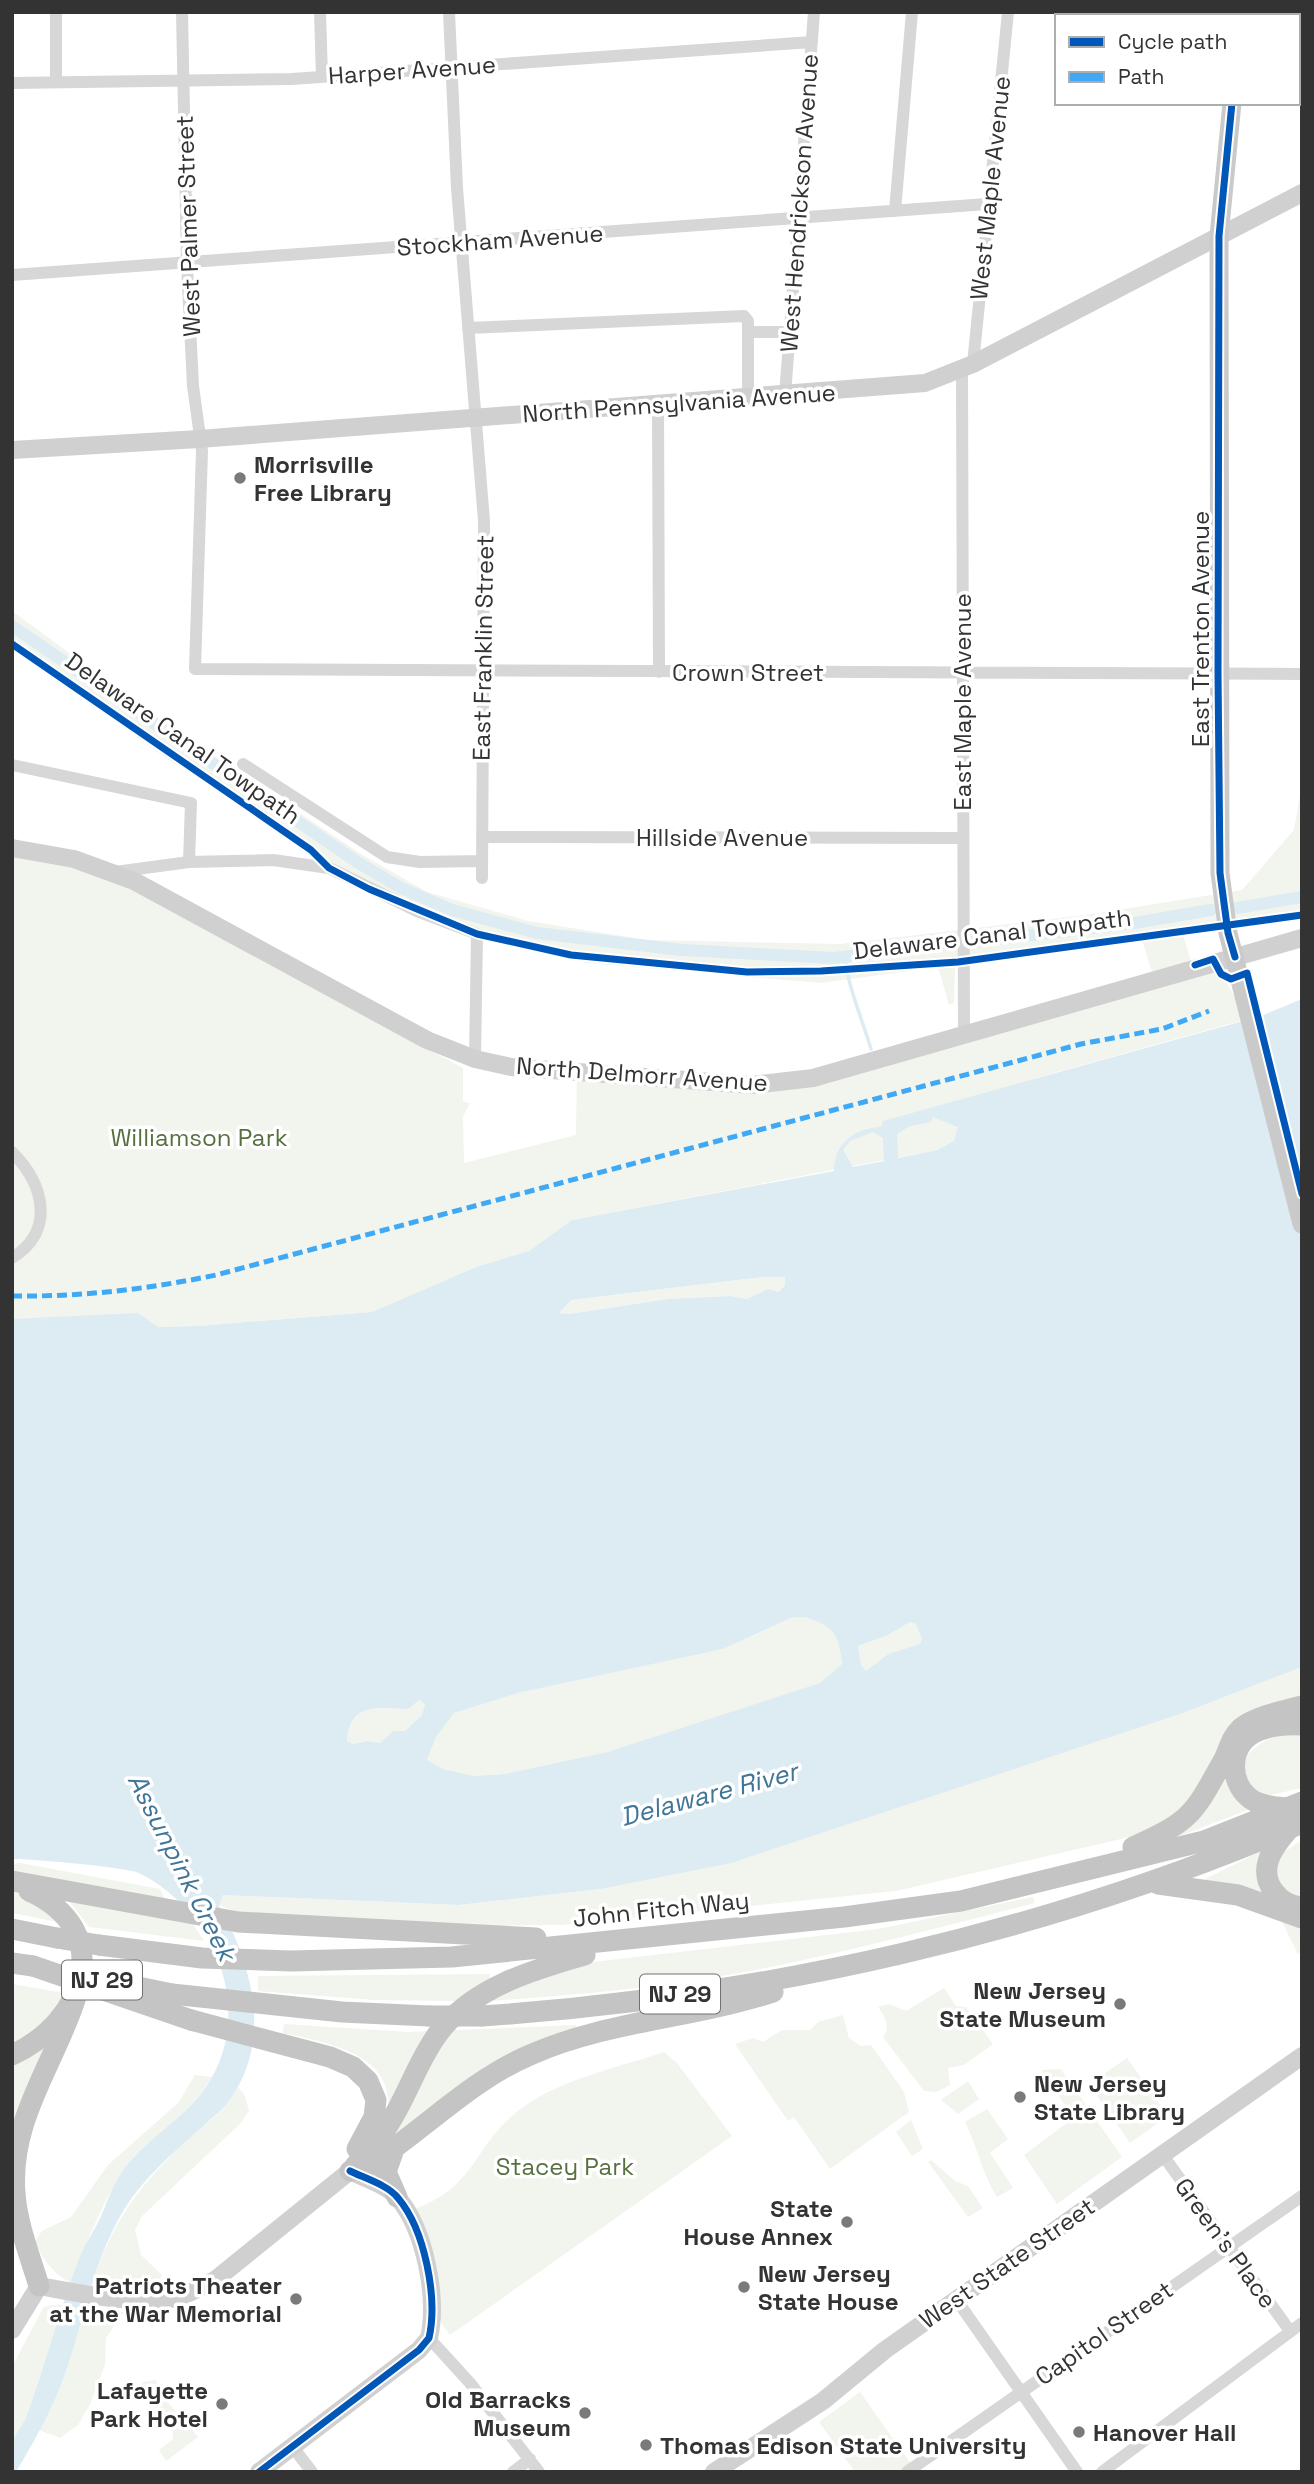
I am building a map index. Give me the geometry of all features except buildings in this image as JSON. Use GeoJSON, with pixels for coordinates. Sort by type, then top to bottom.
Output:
{"type":"FeatureCollection","features":[{"type":"Feature","properties":{"kind":"highway"},"geometry":{"type":"LineString","coordinates":[[1087,1868],[1173,1828],[1205,1796],[1233,1737],[1241,1729],[1302,1706]]}},
{"type":"Feature","properties":{"kind":"highway"},"geometry":{"type":"LineString","coordinates":[[1302,1725],[1278,1726],[1254,1733],[1241,1744],[1235,1759],[1237,1783],[1244,1794],[1255,1802],[1295,1815],[1269,1858],[1266,1875],[1273,1891],[1281,1900],[1302,1907]]}},
{"type":"Feature","properties":{"kind":"highway","name":"John Fitch Way"},"geometry":{"type":"LineString","coordinates":[[12,1929],[171,1956],[291,1961],[452,1957],[608,1942],[961,1901],[1204,1841],[1295,1815]]}},
{"type":"Feature","properties":{"kind":"highway","name":"NJ 29"},"geometry":{"type":"LineString","coordinates":[[20,1964],[172,1994],[300,2008],[429,2016],[482,2016],[612,2004],[761,1982],[876,1959],[980,1934],[1149,1883],[1295,1815]]}},
{"type":"Feature","properties":{"kind":"highway"},"geometry":{"type":"LineString","coordinates":[[12,1882],[261,1924],[608,1942]]}},
{"type":"Feature","properties":{"kind":"highway"},"geometry":{"type":"LineString","coordinates":[[12,1882],[46,1899],[72,1926],[82,1968],[65,2032],[24,2118],[16,2155],[18,2215],[48,2288]]}},
{"type":"Feature","properties":{"kind":"highway"},"geometry":{"type":"LineString","coordinates":[[1149,1883],[1217,1891],[1302,1918]]}},
{"type":"Feature","properties":{"kind":"highway"},"geometry":{"type":"LineString","coordinates":[[350,2171],[386,2129],[436,2035],[469,2004],[505,1983],[543,1966],[687,1933]]}},
{"type":"Feature","properties":{"kind":"highway"},"geometry":{"type":"LineString","coordinates":[[350,2171],[368,2166],[394,2149],[471,2088],[538,2052],[590,2035],[762,1995],[876,1959]]}},
{"type":"Feature","properties":{"kind":"highway"},"geometry":{"type":"LineString","coordinates":[[20,1964],[191,2020],[346,2063],[371,2086],[376,2100],[374,2117],[356,2150],[350,2171]]}},
{"type":"Feature","properties":{"kind":"highway"},"geometry":{"type":"LineString","coordinates":[[12,2055],[52,2030],[75,2000]]}},
{"type":"Feature","properties":{"kind":"highway"},"geometry":{"type":"LineString","coordinates":[[394,2149],[386,2172],[397,2197]]}},
{"type":"Feature","properties":{"kind":"highway"},"geometry":{"type":"LineString","coordinates":[[12,2245],[48,2288]]}},
{"type":"Feature","properties":{"kind":"main road","name":"East Trenton Avenue"},"geometry":{"type":"LineString","coordinates":[[1232,105],[1219,236],[1218,673],[1222,886],[1228,933],[1302,1224]]}},
{"type":"Feature","properties":{"kind":"main road","name":"North Pennsylvania Avenue"},"geometry":{"type":"LineString","coordinates":[[12,450],[199,439],[910,385],[967,367],[1302,193]]}},
{"type":"Feature","properties":{"kind":"main road","name":"North Delmorr Avenue"},"geometry":{"type":"LineString","coordinates":[[12,848],[74,859],[113,872],[155,892],[427,1040],[475,1059],[511,1067],[760,1085],[811,1079],[1302,938]]}},
{"type":"Feature","properties":{"kind":"main road","name":"West State Street"},"geometry":{"type":"LineString","coordinates":[[714,2472],[823,2401],[884,2350],[1302,2056]]}},
{"type":"Feature","properties":{"kind":"main road"},"geometry":{"type":"LineString","coordinates":[[12,2330],[48,2288],[163,2300],[198,2289],[215,2280],[350,2171],[397,2197],[417,2235],[427,2269],[431,2310],[429,2338],[419,2350],[259,2472]]}},
{"type":"Feature","properties":{"kind":"street"},"geometry":{"type":"LineString","coordinates":[[56,12],[56,82]]}},
{"type":"Feature","properties":{"kind":"street","name":"West Palmer Street"},"geometry":{"type":"LineString","coordinates":[[182,12],[187,264],[202,451],[195,669]]}},
{"type":"Feature","properties":{"kind":"street"},"geometry":{"type":"LineString","coordinates":[[320,12],[322,77]]}},
{"type":"Feature","properties":{"kind":"street","name":"East Franklin Street"},"geometry":{"type":"LineString","coordinates":[[449,12],[461,243],[484,521],[482,878]]}},
{"type":"Feature","properties":{"kind":"street","name":"West Hendrickson Avenue"},"geometry":{"type":"LineString","coordinates":[[785,395],[814,12]]}},
{"type":"Feature","properties":{"kind":"street"},"geometry":{"type":"LineString","coordinates":[[895,211],[912,12]]}},
{"type":"Feature","properties":{"kind":"street","name":"West Maple Avenue"},"geometry":{"type":"LineString","coordinates":[[967,367],[1008,12]]}},
{"type":"Feature","properties":{"kind":"street","name":"Harper Avenue"},"geometry":{"type":"LineString","coordinates":[[12,83],[322,77],[812,42]]}},
{"type":"Feature","properties":{"kind":"street","name":"Stockham Avenue"},"geometry":{"type":"LineString","coordinates":[[12,275],[987,204]]}},
{"type":"Feature","properties":{"kind":"street"},"geometry":{"type":"LineString","coordinates":[[468,328],[744,316],[748,321],[748,398]]}},
{"type":"Feature","properties":{"kind":"street"},"geometry":{"type":"LineString","coordinates":[[748,332],[789,332]]}},
{"type":"Feature","properties":{"kind":"street","name":"East Maple Avenue"},"geometry":{"type":"LineString","coordinates":[[964,1035],[961,672],[967,367]]}},
{"type":"Feature","properties":{"kind":"street"},"geometry":{"type":"LineString","coordinates":[[658,404],[659,672]]}},
{"type":"Feature","properties":{"kind":"street","name":"Crown Street"},"geometry":{"type":"LineString","coordinates":[[195,669],[1302,674]]}},
{"type":"Feature","properties":{"kind":"street"},"geometry":{"type":"LineString","coordinates":[[243,764],[378,853],[420,862],[482,861]]}},
{"type":"Feature","properties":{"kind":"street"},"geometry":{"type":"LineString","coordinates":[[12,765],[191,803],[189,862]]}},
{"type":"Feature","properties":{"kind":"street","name":"Hillside Avenue"},"geometry":{"type":"LineString","coordinates":[[482,837],[962,838]]}},
{"type":"Feature","properties":{"kind":"street"},"geometry":{"type":"LineString","coordinates":[[113,872],[189,862],[273,860],[329,867],[419,912],[478,934],[475,1059]]}},
{"type":"Feature","properties":{"kind":"street"},"geometry":{"type":"LineString","coordinates":[[12,1152],[30,1174],[42,1211],[36,1235],[12,1258]]}},
{"type":"Feature","properties":{"kind":"street","name":"Green's Place"},"geometry":{"type":"LineString","coordinates":[[1162,2154],[1290,2332]]}},
{"type":"Feature","properties":{"kind":"street","name":"Capitol Street"},"geometry":{"type":"LineString","coordinates":[[907,2472],[1302,2196]]}},
{"type":"Feature","properties":{"kind":"street"},"geometry":{"type":"LineString","coordinates":[[956,2299],[1077,2472]]}},
{"type":"Feature","properties":{"kind":"street"},"geometry":{"type":"LineString","coordinates":[[1102,2472],[1302,2323]]}},
{"type":"Feature","properties":{"kind":"street"},"geometry":{"type":"LineString","coordinates":[[429,2338],[470,2383],[539,2472]]}},
{"type":"Feature","properties":{"kind":"street"},"geometry":{"type":"LineString","coordinates":[[292,2446],[312,2472]]}},
{"type":"Feature","properties":{"kind":"street"},"geometry":{"type":"LineString","coordinates":[[513,2472],[530,2459]]}},
{"type":"Feature","properties":{"kind":"green space"},"geometry":{"type":"Polygon","coordinates":[[[12,611],[172,728],[361,854],[427,892],[528,921],[647,940],[840,944],[1093,914],[1242,890],[1294,830],[1302,784],[1302,920],[1182,932],[1192,964],[1153,975],[1142,940],[955,965],[954,1003],[949,1005],[938,967],[821,983],[586,963],[459,932],[370,891],[271,822],[169,760],[12,647],[12,611]]]}},
{"type":"Feature","properties":{"kind":"green space","name":"Williamson Park"},"geometry":{"type":"Polygon","coordinates":[[[12,853],[74,859],[463,1068],[463,1102],[470,1103],[463,1117],[464,1163],[576,1135],[577,1072],[747,1084],[866,1064],[1216,964],[1247,1019],[1036,1078],[1010,1104],[976,1130],[937,1150],[572,1220],[529,1251],[476,1267],[372,1312],[158,1327],[70,1318],[12,1319],[12,853]]]}},
{"type":"Feature","properties":{"kind":"green space"},"geometry":{"type":"Polygon","coordinates":[[[763,1277],[785,1277],[785,1285],[777,1292],[768,1289],[747,1299],[731,1296],[668,1299],[569,1314],[558,1313],[571,1300],[763,1277]]]}},
{"type":"Feature","properties":{"kind":"green space"},"geometry":{"type":"Polygon","coordinates":[[[805,1617],[829,1628],[839,1645],[842,1664],[821,1683],[607,1752],[505,1774],[474,1776],[443,1769],[427,1760],[436,1737],[454,1713],[518,1693],[723,1649],[791,1618],[805,1617]]]}},
{"type":"Feature","properties":{"kind":"green space"},"geometry":{"type":"Polygon","coordinates":[[[910,1622],[916,1623],[922,1639],[920,1644],[888,1654],[866,1671],[861,1665],[858,1646],[886,1636],[910,1622]]]}},
{"type":"Feature","properties":{"kind":"green space"},"geometry":{"type":"Polygon","coordinates":[[[1302,1667],[1302,1701],[1244,1720],[1188,1812],[1151,1832],[896,1891],[562,1925],[471,1926],[236,1912],[219,1905],[223,1895],[459,1905],[601,1889],[732,1863],[1183,1713],[1302,1667]]]}},
{"type":"Feature","properties":{"kind":"green space"},"geometry":{"type":"Polygon","coordinates":[[[419,1700],[425,1704],[422,1715],[405,1731],[393,1731],[381,1743],[367,1741],[352,1744],[347,1741],[352,1721],[363,1711],[402,1708],[419,1700]]]}},
{"type":"Feature","properties":{"kind":"green space"},"geometry":{"type":"Polygon","coordinates":[[[1293,1731],[1302,1733],[1302,1788],[1261,1797],[1249,1789],[1243,1761],[1265,1741],[1293,1731]]]}},
{"type":"Feature","properties":{"kind":"green space"},"geometry":{"type":"Polygon","coordinates":[[[1230,1759],[1250,1809],[1167,1841],[1230,1759]]]}},
{"type":"Feature","properties":{"kind":"green space"},"geometry":{"type":"Polygon","coordinates":[[[1302,1840],[1302,1902],[1278,1885],[1275,1869],[1278,1856],[1302,1840]]]}},
{"type":"Feature","properties":{"kind":"green space"},"geometry":{"type":"Polygon","coordinates":[[[1264,1850],[1275,1902],[1206,1881],[1205,1879],[1264,1850]]]}},
{"type":"Feature","properties":{"kind":"green space"},"geometry":{"type":"Polygon","coordinates":[[[20,1863],[160,1889],[167,1903],[12,1874],[12,1864],[20,1863]]]}},
{"type":"Feature","properties":{"kind":"green space"},"geometry":{"type":"Polygon","coordinates":[[[12,1892],[36,1897],[63,1923],[12,1913],[12,1892]]]}},
{"type":"Feature","properties":{"kind":"green space"},"geometry":{"type":"Polygon","coordinates":[[[1033,1897],[1035,1903],[888,1941],[776,1966],[646,1987],[490,2001],[532,1978],[584,1963],[878,1929],[1033,1897]]]}},
{"type":"Feature","properties":{"kind":"green space"},"geometry":{"type":"Polygon","coordinates":[[[67,1898],[191,1921],[204,1941],[89,1927],[67,1898]]]}},
{"type":"Feature","properties":{"kind":"green space"},"geometry":{"type":"Polygon","coordinates":[[[1282,1922],[1302,1923],[1302,1951],[1298,1954],[1282,1922]]]}},
{"type":"Feature","properties":{"kind":"green space"},"geometry":{"type":"Polygon","coordinates":[[[490,1974],[488,1985],[462,2001],[374,2000],[258,1991],[258,1976],[490,1974]]]}},
{"type":"Feature","properties":{"kind":"green space"},"geometry":{"type":"Polygon","coordinates":[[[12,1984],[70,1994],[51,2025],[12,2047],[12,1984]]]}},
{"type":"Feature","properties":{"kind":"green space"},"geometry":{"type":"Polygon","coordinates":[[[944,1988],[956,2006],[966,2007],[993,2044],[964,2065],[948,2068],[950,2085],[936,2092],[924,2091],[883,2037],[887,2025],[878,2007],[889,2004],[906,2011],[944,1988]]]}},
{"type":"Feature","properties":{"kind":"green space"},"geometry":{"type":"Polygon","coordinates":[[[843,2015],[849,2038],[861,2046],[871,2045],[904,2092],[909,2112],[830,2169],[794,2117],[788,2121],[735,2044],[753,2038],[763,2042],[782,2030],[810,2030],[818,2022],[843,2015]]]}},
{"type":"Feature","properties":{"kind":"green space"},"geometry":{"type":"Polygon","coordinates":[[[284,2024],[408,2032],[576,2025],[575,2031],[392,2144],[388,2099],[385,2085],[378,2073],[368,2063],[341,2048],[283,2033],[284,2024]]]}},
{"type":"Feature","properties":{"kind":"green space"},"geometry":{"type":"Polygon","coordinates":[[[55,2038],[12,2152],[12,2060],[39,2051],[55,2038]]]}},
{"type":"Feature","properties":{"kind":"green space","name":"Stacey Park"},"geometry":{"type":"Polygon","coordinates":[[[664,2052],[677,2063],[732,2136],[450,2335],[437,2317],[413,2210],[434,2201],[461,2180],[498,2130],[528,2104],[565,2084],[664,2052]]]}},
{"type":"Feature","properties":{"kind":"green space"},"geometry":{"type":"Polygon","coordinates":[[[1127,2058],[1168,2116],[1130,2143],[1089,2084],[1127,2058]]]}},
{"type":"Feature","properties":{"kind":"green space"},"geometry":{"type":"Polygon","coordinates":[[[1061,2069],[1122,2157],[1057,2204],[1024,2155],[1074,2118],[1041,2070],[1061,2069]]]}},
{"type":"Feature","properties":{"kind":"green space"},"geometry":{"type":"Polygon","coordinates":[[[195,2075],[212,2077],[195,2100],[124,2169],[98,2218],[71,2283],[49,2266],[35,2241],[42,2231],[71,2217],[108,2165],[178,2103],[195,2075]]]}},
{"type":"Feature","properties":{"kind":"green space"},"geometry":{"type":"Polygon","coordinates":[[[968,2081],[979,2099],[958,2114],[941,2100],[968,2081]]]}},
{"type":"Feature","properties":{"kind":"green space"},"geometry":{"type":"Polygon","coordinates":[[[238,2087],[245,2096],[249,2111],[241,2123],[142,2216],[135,2230],[141,2255],[162,2275],[160,2279],[92,2285],[117,2226],[138,2193],[182,2145],[220,2111],[238,2087]]]}},
{"type":"Feature","properties":{"kind":"green space"},"geometry":{"type":"Polygon","coordinates":[[[987,2109],[1008,2139],[990,2153],[1013,2188],[997,2197],[965,2122],[987,2109]]]}},
{"type":"Feature","properties":{"kind":"green space"},"geometry":{"type":"Polygon","coordinates":[[[911,2120],[923,2149],[912,2156],[896,2132],[911,2120]]]}},
{"type":"Feature","properties":{"kind":"green space"},"geometry":{"type":"Polygon","coordinates":[[[931,2160],[955,2181],[968,2186],[983,2208],[968,2217],[928,2162],[931,2160]]]}},
{"type":"Feature","properties":{"kind":"green space"},"geometry":{"type":"Polygon","coordinates":[[[63,2305],[26,2418],[12,2441],[12,2367],[43,2308],[63,2305]]]}},
{"type":"Feature","properties":{"kind":"green space"},"geometry":{"type":"Polygon","coordinates":[[[85,2308],[124,2312],[106,2338],[105,2365],[90,2404],[78,2425],[60,2438],[39,2430],[65,2373],[85,2308]]]}},
{"type":"Feature","properties":{"kind":"green space"},"geometry":{"type":"Polygon","coordinates":[[[155,2380],[161,2388],[158,2391],[198,2437],[166,2461],[159,2450],[173,2439],[173,2432],[153,2415],[140,2390],[143,2382],[155,2380]]]}},
{"type":"Feature","properties":{"kind":"green space"},"geometry":{"type":"Polygon","coordinates":[[[860,2392],[911,2464],[900,2472],[855,2472],[819,2422],[860,2392]]]}},
{"type":"Feature","properties":{"kind":"water"},"geometry":{"type":"Polygon","coordinates":[[[1302,999],[1302,1667],[1183,1713],[732,1863],[601,1889],[459,1905],[223,1895],[219,1906],[242,1955],[254,2006],[250,2058],[240,2083],[225,2106],[149,2178],[137,2191],[116,2224],[99,2264],[56,2397],[16,2472],[12,2472],[12,2441],[26,2418],[82,2251],[115,2184],[127,2166],[190,2106],[211,2079],[223,2050],[228,2021],[227,1991],[219,1962],[206,1935],[188,1910],[165,1889],[139,1873],[130,1871],[12,1859],[12,1319],[138,1313],[158,1327],[372,1312],[476,1267],[529,1251],[572,1220],[834,1171],[842,1145],[863,1130],[881,1127],[883,1121],[1261,1016],[1302,999]],[[933,1117],[931,1122],[910,1126],[897,1134],[898,1158],[937,1150],[954,1141],[958,1127],[933,1117]],[[873,1132],[850,1141],[843,1150],[853,1167],[884,1161],[883,1138],[873,1132]],[[763,1277],[571,1300],[559,1313],[569,1314],[668,1299],[731,1296],[747,1299],[768,1289],[778,1292],[785,1285],[785,1277],[763,1277]],[[805,1617],[791,1618],[723,1649],[518,1693],[454,1713],[436,1737],[427,1760],[443,1769],[474,1776],[505,1774],[607,1752],[820,1683],[842,1664],[839,1645],[833,1633],[823,1624],[805,1617]],[[910,1622],[886,1636],[858,1646],[861,1665],[866,1671],[888,1654],[920,1644],[922,1639],[916,1624],[910,1622]],[[419,1700],[408,1709],[376,1708],[360,1713],[353,1719],[347,1741],[353,1744],[367,1741],[380,1743],[393,1731],[405,1731],[422,1715],[425,1704],[419,1700]]]}},
{"type":"Feature","properties":{"kind":"waterway"},"geometry":{"type":"LineString","coordinates":[[12,626],[357,862],[401,888],[452,910],[537,933],[682,950],[834,958],[954,943]]}},
{"type":"Feature","properties":{"kind":"waterway"},"geometry":{"type":"LineString","coordinates":[[1237,908],[1302,897]]}},
{"type":"Feature","properties":{"kind":"waterway"},"geometry":{"type":"LineString","coordinates":[[972,942],[1134,923],[1211,910]]}},
{"type":"Feature","properties":{"kind":"waterway"},"geometry":{"type":"LineString","coordinates":[[845,957],[852,992],[871,1049]]}},
{"type":"Feature","properties":{"kind":"marked path"},"geometry":{"type":"LineString","coordinates":[[12,1296],[115,1291],[216,1275],[1081,1044],[1162,1029],[1209,1011]]}},
{"type":"Feature","properties":{"kind":"cycle path"},"geometry":{"type":"LineString","coordinates":[[1232,105],[1219,236],[1218,673],[1220,873],[1228,933],[1235,957]]}},
{"type":"Feature","properties":{"kind":"cycle path","name":"Delaware Canal Towpath"},"geometry":{"type":"LineString","coordinates":[[12,644],[311,850],[329,868],[369,889],[477,934],[571,955],[747,972],[821,971],[958,962],[1302,915]]}},
{"type":"Feature","properties":{"kind":"cycle path"},"geometry":{"type":"LineString","coordinates":[[1195,965],[1213,959],[1221,974],[1231,979],[1247,973],[1302,1194]]}},
{"type":"Feature","properties":{"kind":"cycle path"},"geometry":{"type":"LineString","coordinates":[[259,2472],[419,2350],[429,2338],[432,2304],[430,2285],[416,2228],[394,2193],[350,2171]]}},
{"type":"Feature","properties":{"kind":"place","name":"Morrisville Free Library"},"geometry":{"type":"Point","coordinates":[240,478]}},
{"type":"Feature","properties":{"kind":"place","name":"New Jersey State Museum"},"geometry":{"type":"Point","coordinates":[1120,2004]}},
{"type":"Feature","properties":{"kind":"place","name":"New Jersey State Library"},"geometry":{"type":"Point","coordinates":[1020,2097]}},
{"type":"Feature","properties":{"kind":"place","name":"State House Annex"},"geometry":{"type":"Point","coordinates":[847,2222]}},
{"type":"Feature","properties":{"kind":"place","name":"New Jersey State House"},"geometry":{"type":"Point","coordinates":[744,2287]}},
{"type":"Feature","properties":{"kind":"place","name":"Patriots Theater at the War Memorial"},"geometry":{"type":"Point","coordinates":[296,2299]}},
{"type":"Feature","properties":{"kind":"place","name":"Lafayette Park Hotel"},"geometry":{"type":"Point","coordinates":[222,2404]}},
{"type":"Feature","properties":{"kind":"place","name":"Old Barracks Museum"},"geometry":{"type":"Point","coordinates":[585,2413]}},
{"type":"Feature","properties":{"kind":"place","name":"Hanover Hall"},"geometry":{"type":"Point","coordinates":[1079,2432]}},
{"type":"Feature","properties":{"kind":"place","name":"Thomas Edison State University"},"geometry":{"type":"Point","coordinates":[646,2445]}},
{"type":"Feature","properties":{"kind":"water label","name":"Delaware River"},"geometry":{"type":"Point","coordinates":[709,1794]}},
{"type":"Feature","properties":{"kind":"water label","name":"Assunpink Creek"},"geometry":{"type":"Point","coordinates":[182,1867]}}]}
